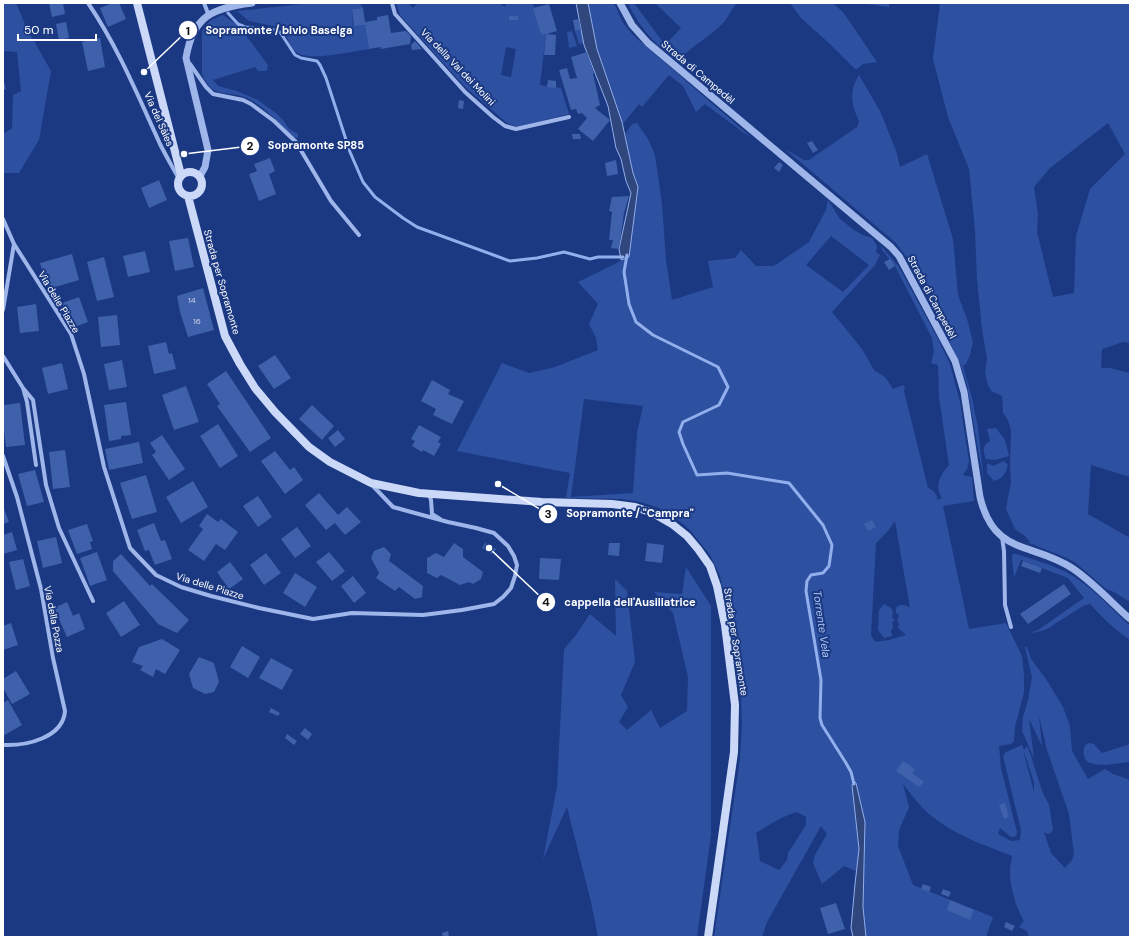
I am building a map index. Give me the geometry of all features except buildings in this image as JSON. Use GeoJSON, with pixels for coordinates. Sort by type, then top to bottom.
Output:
{"type":"FeatureCollection","features":[{"type":"Feature","properties":{"kind":"main road"},"geometry":{"type":"LineString","coordinates":[[137,3],[180,177],[178,185],[179,190],[188,196],[194,196],[199,193],[202,188],[200,176],[196,173],[186,172],[180,177]]}},
{"type":"Feature","properties":{"kind":"main road","name":"Strada per Sopramonte"},"geometry":{"type":"LineString","coordinates":[[188,196],[225,336],[255,388],[275,412],[309,447],[330,462],[371,483],[429,494],[542,502],[612,504],[635,507],[653,513],[672,524],[687,536],[710,566],[717,586],[725,625],[735,705],[734,752],[708,937]]}},
{"type":"Feature","properties":{"kind":"street","name":"Via del Sàles"},"geometry":{"type":"LineString","coordinates":[[88,3],[115,48],[139,96],[161,146],[180,177]]}},
{"type":"Feature","properties":{"kind":"street"},"geometry":{"type":"LineString","coordinates":[[204,3],[209,16]]}},
{"type":"Feature","properties":{"kind":"street"},"geometry":{"type":"LineString","coordinates":[[200,176],[205,167],[208,150],[186,58],[188,45],[192,34],[199,24],[209,16],[220,9],[252,3]]}},
{"type":"Feature","properties":{"kind":"street","name":"Via della Val dei Molini"},"geometry":{"type":"LineString","coordinates":[[392,3],[395,14],[465,92],[488,114],[505,126],[516,129],[569,117]]}},
{"type":"Feature","properties":{"kind":"street","name":"Strada di Campedèl"},"geometry":{"type":"LineString","coordinates":[[620,3],[632,25],[657,51],[891,247],[899,256],[954,361],[964,392],[983,510],[988,520],[1002,537],[1009,542],[1073,568],[1130,619]]}},
{"type":"Feature","properties":{"kind":"street"},"geometry":{"type":"LineString","coordinates":[[186,58],[206,87],[213,94],[243,100],[251,104],[274,121],[296,142],[331,200],[359,235]]}},
{"type":"Feature","properties":{"kind":"street","name":"Via delle Piazze"},"geometry":{"type":"LineString","coordinates":[[3,218],[14,244],[70,334],[84,374],[104,467],[130,548],[156,575],[181,587],[211,596],[313,619],[352,613],[423,615],[462,610],[494,604],[511,588],[517,565],[508,546],[494,533],[448,522],[393,506],[371,483]]}},
{"type":"Feature","properties":{"kind":"street"},"geometry":{"type":"LineString","coordinates":[[3,310],[14,244]]}},
{"type":"Feature","properties":{"kind":"street"},"geometry":{"type":"LineString","coordinates":[[3,356],[22,388],[27,402],[36,465]]}},
{"type":"Feature","properties":{"kind":"street"},"geometry":{"type":"LineString","coordinates":[[22,388],[33,400],[46,485],[59,528],[93,601]]}},
{"type":"Feature","properties":{"kind":"street","name":"Via della Pozza"},"geometry":{"type":"LineString","coordinates":[[3,456],[18,497],[41,589],[53,658],[65,711],[61,724],[51,733],[40,739],[21,745],[3,745]]}},
{"type":"Feature","properties":{"kind":"street","name":"Via delle Piazze"},"geometry":{"type":"LineString","coordinates":[[429,494],[432,514],[448,522]]}},
{"type":"Feature","properties":{"kind":"street"},"geometry":{"type":"LineString","coordinates":[[1002,537],[1004,551],[1005,605],[1011,627]]}},
{"type":"Feature","properties":{"kind":"shaded area"},"geometry":{"type":"Polygon","coordinates":[[[3,3],[16,3],[27,29],[51,71],[39,140],[19,173],[3,173],[3,134],[12,128],[13,95],[21,91],[17,52],[3,51],[3,3]]]}},
{"type":"Feature","properties":{"kind":"shaded area"},"geometry":{"type":"Polygon","coordinates":[[[311,3],[360,3],[363,8],[352,9],[353,26],[365,25],[369,49],[319,56],[301,54],[293,49],[282,28],[249,21],[237,11],[311,3]]]}},
{"type":"Feature","properties":{"kind":"shaded area"},"geometry":{"type":"Polygon","coordinates":[[[396,3],[408,3],[413,8],[417,3],[499,3],[505,7],[506,3],[533,3],[541,35],[546,34],[540,85],[561,88],[569,114],[520,126],[507,123],[465,87],[400,15],[396,3]],[[506,47],[501,75],[511,77],[516,49],[506,47]]]}},
{"type":"Feature","properties":{"kind":"shaded area"},"geometry":{"type":"Polygon","coordinates":[[[576,3],[588,3],[597,49],[622,122],[633,173],[638,187],[629,257],[621,260],[619,249],[631,193],[626,181],[621,159],[616,148],[608,106],[584,45],[576,3]]]}},
{"type":"Feature","properties":{"kind":"shaded area"},"geometry":{"type":"Polygon","coordinates":[[[588,3],[614,3],[623,23],[633,35],[752,138],[705,104],[696,112],[683,86],[669,75],[642,107],[639,104],[622,125],[597,49],[588,3]]]}},
{"type":"Feature","properties":{"kind":"shaded area"},"geometry":{"type":"Polygon","coordinates":[[[628,3],[634,3],[665,45],[681,28],[655,3],[737,3],[719,27],[687,53],[679,57],[672,55],[656,44],[642,27],[628,3]]]}},
{"type":"Feature","properties":{"kind":"shaded area"},"geometry":{"type":"Polygon","coordinates":[[[790,3],[833,3],[843,12],[877,62],[863,64],[855,69],[801,18],[790,3]]]}},
{"type":"Feature","properties":{"kind":"shaded area"},"geometry":{"type":"Polygon","coordinates":[[[860,3],[889,3],[889,7],[860,3]]]}},
{"type":"Feature","properties":{"kind":"shaded area"},"geometry":{"type":"Polygon","coordinates":[[[940,3],[1130,3],[1130,343],[1123,342],[1102,349],[1101,368],[1110,368],[1130,373],[1130,477],[1091,465],[1088,514],[1130,538],[1130,602],[1106,589],[1076,563],[1027,542],[1030,542],[1025,536],[1015,529],[1006,509],[1011,481],[1011,430],[1008,420],[1003,413],[1002,396],[992,392],[988,385],[985,373],[987,359],[982,329],[977,279],[975,231],[969,169],[948,117],[933,59],[940,3]],[[1108,123],[1050,168],[1034,187],[1038,214],[1037,232],[1053,297],[1074,293],[1076,236],[1090,189],[1125,154],[1108,123]]]}},
{"type":"Feature","properties":{"kind":"shaded area"},"geometry":{"type":"Polygon","coordinates":[[[223,15],[239,26],[268,65],[267,70],[265,71],[258,71],[255,67],[213,80],[218,86],[237,91],[258,100],[277,114],[289,129],[298,134],[297,138],[293,137],[268,112],[251,100],[217,91],[206,83],[202,74],[202,31],[211,20],[223,15]]]}},
{"type":"Feature","properties":{"kind":"shaded area"},"geometry":{"type":"Polygon","coordinates":[[[581,30],[584,43],[579,44],[575,31],[581,30]]]}},
{"type":"Feature","properties":{"kind":"shaded area"},"geometry":{"type":"Polygon","coordinates":[[[572,31],[577,46],[569,48],[567,32],[572,31]]]}},
{"type":"Feature","properties":{"kind":"shaded area"},"geometry":{"type":"Polygon","coordinates":[[[859,75],[880,111],[897,153],[895,154],[897,154],[900,167],[927,154],[953,239],[958,295],[967,319],[973,342],[970,355],[966,364],[963,366],[972,398],[978,428],[984,484],[967,385],[961,366],[908,259],[896,243],[785,149],[804,160],[809,160],[857,127],[859,121],[854,109],[852,92],[859,75]]]}},
{"type":"Feature","properties":{"kind":"shaded area"},"geometry":{"type":"Polygon","coordinates":[[[637,123],[648,139],[655,155],[662,204],[666,260],[672,300],[713,287],[708,261],[735,258],[741,250],[756,266],[773,266],[777,264],[809,242],[826,210],[828,200],[840,219],[854,230],[872,238],[877,246],[876,252],[880,255],[875,265],[832,312],[862,349],[874,370],[885,377],[893,389],[903,385],[905,388],[904,391],[928,488],[935,492],[937,500],[942,498],[938,489],[939,481],[949,465],[939,397],[938,365],[931,363],[934,352],[932,338],[895,266],[882,250],[881,246],[899,267],[950,364],[960,402],[969,462],[963,475],[972,477],[974,501],[943,506],[969,629],[1006,623],[1022,656],[1024,692],[1015,727],[1014,741],[1011,744],[999,746],[1001,768],[1017,832],[1016,836],[1011,837],[1000,828],[998,834],[1011,841],[1020,840],[1021,830],[1003,756],[1006,752],[1022,745],[1024,750],[1027,746],[1042,791],[1049,805],[1053,830],[1048,834],[1044,832],[1051,853],[1065,868],[1072,860],[1074,854],[1069,814],[1047,750],[1039,716],[1042,746],[1029,719],[1034,758],[1022,731],[1023,717],[1032,677],[1025,647],[1027,647],[1031,659],[1046,679],[1063,707],[1070,726],[1072,751],[1088,779],[1105,769],[1113,774],[1128,779],[1130,782],[1130,937],[1029,937],[1027,931],[1019,927],[1024,921],[1018,910],[1012,888],[1010,869],[1012,856],[990,848],[958,833],[938,821],[922,807],[903,784],[909,807],[899,830],[898,846],[913,885],[993,917],[986,937],[866,937],[863,907],[865,822],[852,785],[859,849],[856,871],[844,866],[822,884],[813,863],[815,855],[827,834],[821,826],[767,922],[762,937],[714,937],[740,759],[742,724],[741,697],[729,616],[720,576],[710,555],[690,530],[677,519],[659,508],[641,502],[622,499],[566,498],[570,473],[457,451],[502,363],[529,373],[555,367],[598,350],[596,338],[589,324],[598,304],[578,282],[629,257],[638,187],[626,143],[626,133],[632,124],[637,123]],[[831,236],[806,265],[843,292],[869,265],[831,236]],[[584,399],[571,497],[633,493],[637,433],[643,406],[584,399]],[[895,521],[888,531],[876,543],[871,635],[876,642],[906,635],[898,628],[899,624],[897,621],[899,615],[896,613],[896,608],[903,605],[910,608],[895,521]],[[1024,752],[1024,754],[1034,792],[1034,782],[1024,752]],[[797,812],[786,816],[756,833],[760,861],[779,870],[787,860],[788,853],[806,825],[806,817],[797,812]]]}},
{"type":"Feature","properties":{"kind":"shaded area"},"geometry":{"type":"Polygon","coordinates":[[[996,428],[1005,440],[1009,456],[995,460],[986,459],[984,449],[990,441],[987,429],[996,428]]]}},
{"type":"Feature","properties":{"kind":"shaded area"},"geometry":{"type":"Polygon","coordinates":[[[1004,461],[1008,465],[1005,473],[1002,477],[994,481],[987,473],[987,463],[993,466],[1004,461]]]}},
{"type":"Feature","properties":{"kind":"shaded area"},"geometry":{"type":"Polygon","coordinates":[[[1013,554],[1041,562],[1075,577],[1100,597],[1130,626],[1130,640],[1109,623],[1090,604],[1083,606],[1047,629],[1030,633],[1038,630],[1084,598],[1068,578],[1021,560],[1014,578],[1013,554]]]}},
{"type":"Feature","properties":{"kind":"shaded area"},"geometry":{"type":"Polygon","coordinates":[[[686,567],[711,606],[711,835],[697,937],[598,937],[591,902],[567,807],[543,859],[557,787],[564,649],[576,635],[590,614],[616,636],[615,579],[627,591],[635,662],[621,695],[628,707],[619,722],[627,730],[651,710],[660,728],[687,711],[688,677],[673,613],[654,592],[682,594],[686,567]]]}},
{"type":"Feature","properties":{"kind":"shaded area"},"geometry":{"type":"Polygon","coordinates":[[[884,604],[891,608],[893,612],[892,617],[895,620],[892,622],[892,636],[884,638],[878,630],[879,610],[884,604]]]}},
{"type":"Feature","properties":{"kind":"shaded area"},"geometry":{"type":"Polygon","coordinates":[[[1089,743],[1094,744],[1102,753],[1130,744],[1130,762],[1107,765],[1091,763],[1086,760],[1084,754],[1085,745],[1089,743]]]}},
{"type":"Feature","properties":{"kind":"shaded area"},"geometry":{"type":"Polygon","coordinates":[[[854,781],[856,783],[865,822],[863,907],[866,937],[853,937],[851,928],[859,849],[852,785],[854,781]]]}},
{"type":"Feature","properties":{"kind":"waterway"},"geometry":{"type":"LineString","coordinates":[[228,13],[238,24],[245,27],[271,29],[280,32],[295,55],[301,58],[317,61],[326,78],[350,152],[363,182],[375,197],[417,227],[510,261],[537,258],[564,252],[590,259],[598,257],[623,257]]}},
{"type":"Feature","properties":{"kind":"waterway","name":"Torrente Vela"},"geometry":{"type":"LineString","coordinates":[[627,255],[624,272],[629,304],[636,322],[653,335],[718,367],[728,387],[719,405],[683,422],[679,432],[697,475],[727,473],[789,483],[823,525],[832,545],[829,566],[823,573],[811,575],[807,581],[806,591],[821,680],[820,718],[822,725],[851,772],[854,784]]}},
{"type":"Feature","properties":{"kind":"place","name":"Sopramonte / bivio Baselga"},"geometry":{"type":"Point","coordinates":[144,72]}},
{"type":"Feature","properties":{"kind":"place","name":"Sopramonte SP85"},"geometry":{"type":"Point","coordinates":[184,154]}},
{"type":"Feature","properties":{"kind":"place","name":"Sopramonte / \"Campra\""},"geometry":{"type":"Point","coordinates":[498,484]}},
{"type":"Feature","properties":{"kind":"place","name":"cappella dell'Ausiliatrice"},"geometry":{"type":"Point","coordinates":[489,548]}}]}
